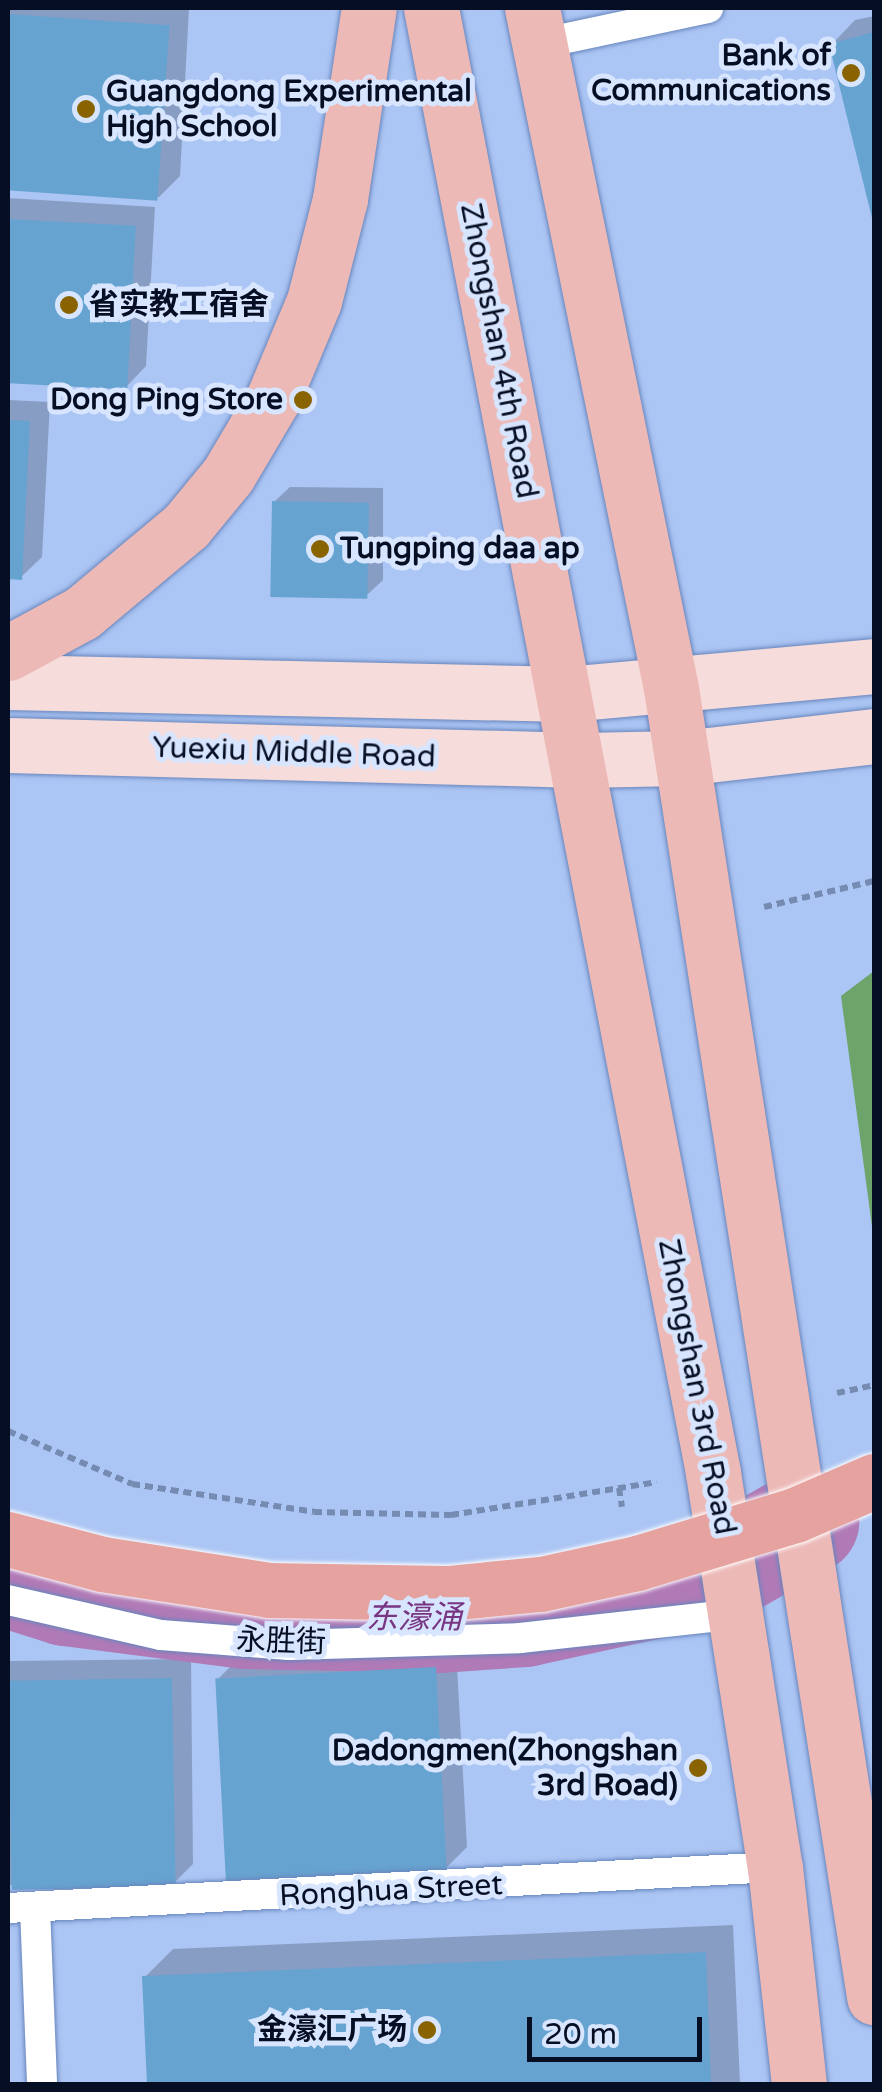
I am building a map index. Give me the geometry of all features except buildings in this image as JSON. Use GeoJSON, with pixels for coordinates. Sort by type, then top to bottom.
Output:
{"type":"FeatureCollection","features":[{"type":"Feature","properties":{"kind":"highway"},"geometry":{"type":"LineString","coordinates":[[8,1542],[102,1564],[269,1590],[447,1593],[541,1584],[637,1563],[795,1515],[874,1480]]}},
{"type":"Feature","properties":{"kind":"highway"},"geometry":{"type":"LineString","coordinates":[[8,1542],[132,1576],[262,1593],[460,1599],[598,1579],[685,1557],[874,1489]]}},
{"type":"Feature","properties":{"kind":"main road"},"geometry":{"type":"LineString","coordinates":[[8,653],[82,613],[161,550],[228,475],[272,399],[314,301],[331,234],[360,92],[369,8]]}},
{"type":"Feature","properties":{"kind":"main road","name":"Zhongshan 4th Road"},"geometry":{"type":"LineString","coordinates":[[430,8],[567,694]]}},
{"type":"Feature","properties":{"kind":"main road"},"geometry":{"type":"LineString","coordinates":[[535,26],[671,688],[817,1602],[874,1997]]}},
{"type":"Feature","properties":{"kind":"main road","name":"Yuexiu Middle Road"},"geometry":{"type":"LineString","coordinates":[[8,682],[567,694],[671,688],[874,666]]}},
{"type":"Feature","properties":{"kind":"main road","name":"Zhongshan 3rd Road"},"geometry":{"type":"LineString","coordinates":[[567,694],[738,1614],[775,1867],[799,2084]]}},
{"type":"Feature","properties":{"kind":"main road","name":"Yuexiu Middle Road"},"geometry":{"type":"LineString","coordinates":[[8,745],[580,760],[682,758],[874,736]]}},
{"type":"Feature","properties":{"kind":"lane"},"geometry":{"type":"LineString","coordinates":[[535,26],[708,8]]}},
{"type":"Feature","properties":{"kind":"lane","name":"永胜街"},"geometry":{"type":"LineString","coordinates":[[8,1600],[161,1635],[288,1645],[520,1638],[738,1614]]}},
{"type":"Feature","properties":{"kind":"lane","name":"Ronghua Street"},"geometry":{"type":"LineString","coordinates":[[21,1908],[775,1867]]}},
{"type":"Feature","properties":{"kind":"lane"},"geometry":{"type":"LineString","coordinates":[[21,1908],[42,2084]]}},
{"type":"Feature","properties":{"kind":"path"},"geometry":{"type":"LineString","coordinates":[[709,920],[874,881]]}},
{"type":"Feature","properties":{"kind":"path"},"geometry":{"type":"LineString","coordinates":[[8,1431],[132,1484],[314,1512],[451,1516],[713,1473]]}},
{"type":"Feature","properties":{"kind":"path"},"geometry":{"type":"LineString","coordinates":[[619,1488],[622,1507]]}},
{"type":"Feature","properties":{"kind":"green space"},"geometry":{"type":"Polygon","coordinates":[[[874,971],[874,1241],[841,996],[874,971]]]}},
{"type":"Feature","properties":{"kind":"waterway","name":"东濠涌"},"geometry":{"type":"LineString","coordinates":[[8,1575],[65,1593],[245,1616],[437,1620],[524,1614],[717,1572],[806,1521]]}},
{"type":"Feature","properties":{"kind":"place","name":"Bank of Communications"},"geometry":{"type":"Point","coordinates":[851,73]}},
{"type":"Feature","properties":{"kind":"place","name":"Guangdong Experimental High School"},"geometry":{"type":"Point","coordinates":[86,109]}},
{"type":"Feature","properties":{"kind":"place","name":"省实教工宿舍"},"geometry":{"type":"Point","coordinates":[69,305]}},
{"type":"Feature","properties":{"kind":"place","name":"Dong Ping Store"},"geometry":{"type":"Point","coordinates":[303,400]}},
{"type":"Feature","properties":{"kind":"place","name":"Tungping daa ap"},"geometry":{"type":"Point","coordinates":[320,549]}},
{"type":"Feature","properties":{"kind":"place","name":"Dadongmen(Zhongshan 3rd Road)"},"geometry":{"type":"Point","coordinates":[698,1768]}},
{"type":"Feature","properties":{"kind":"place","name":"金濠汇广场"},"geometry":{"type":"Point","coordinates":[427,2030]}}]}
